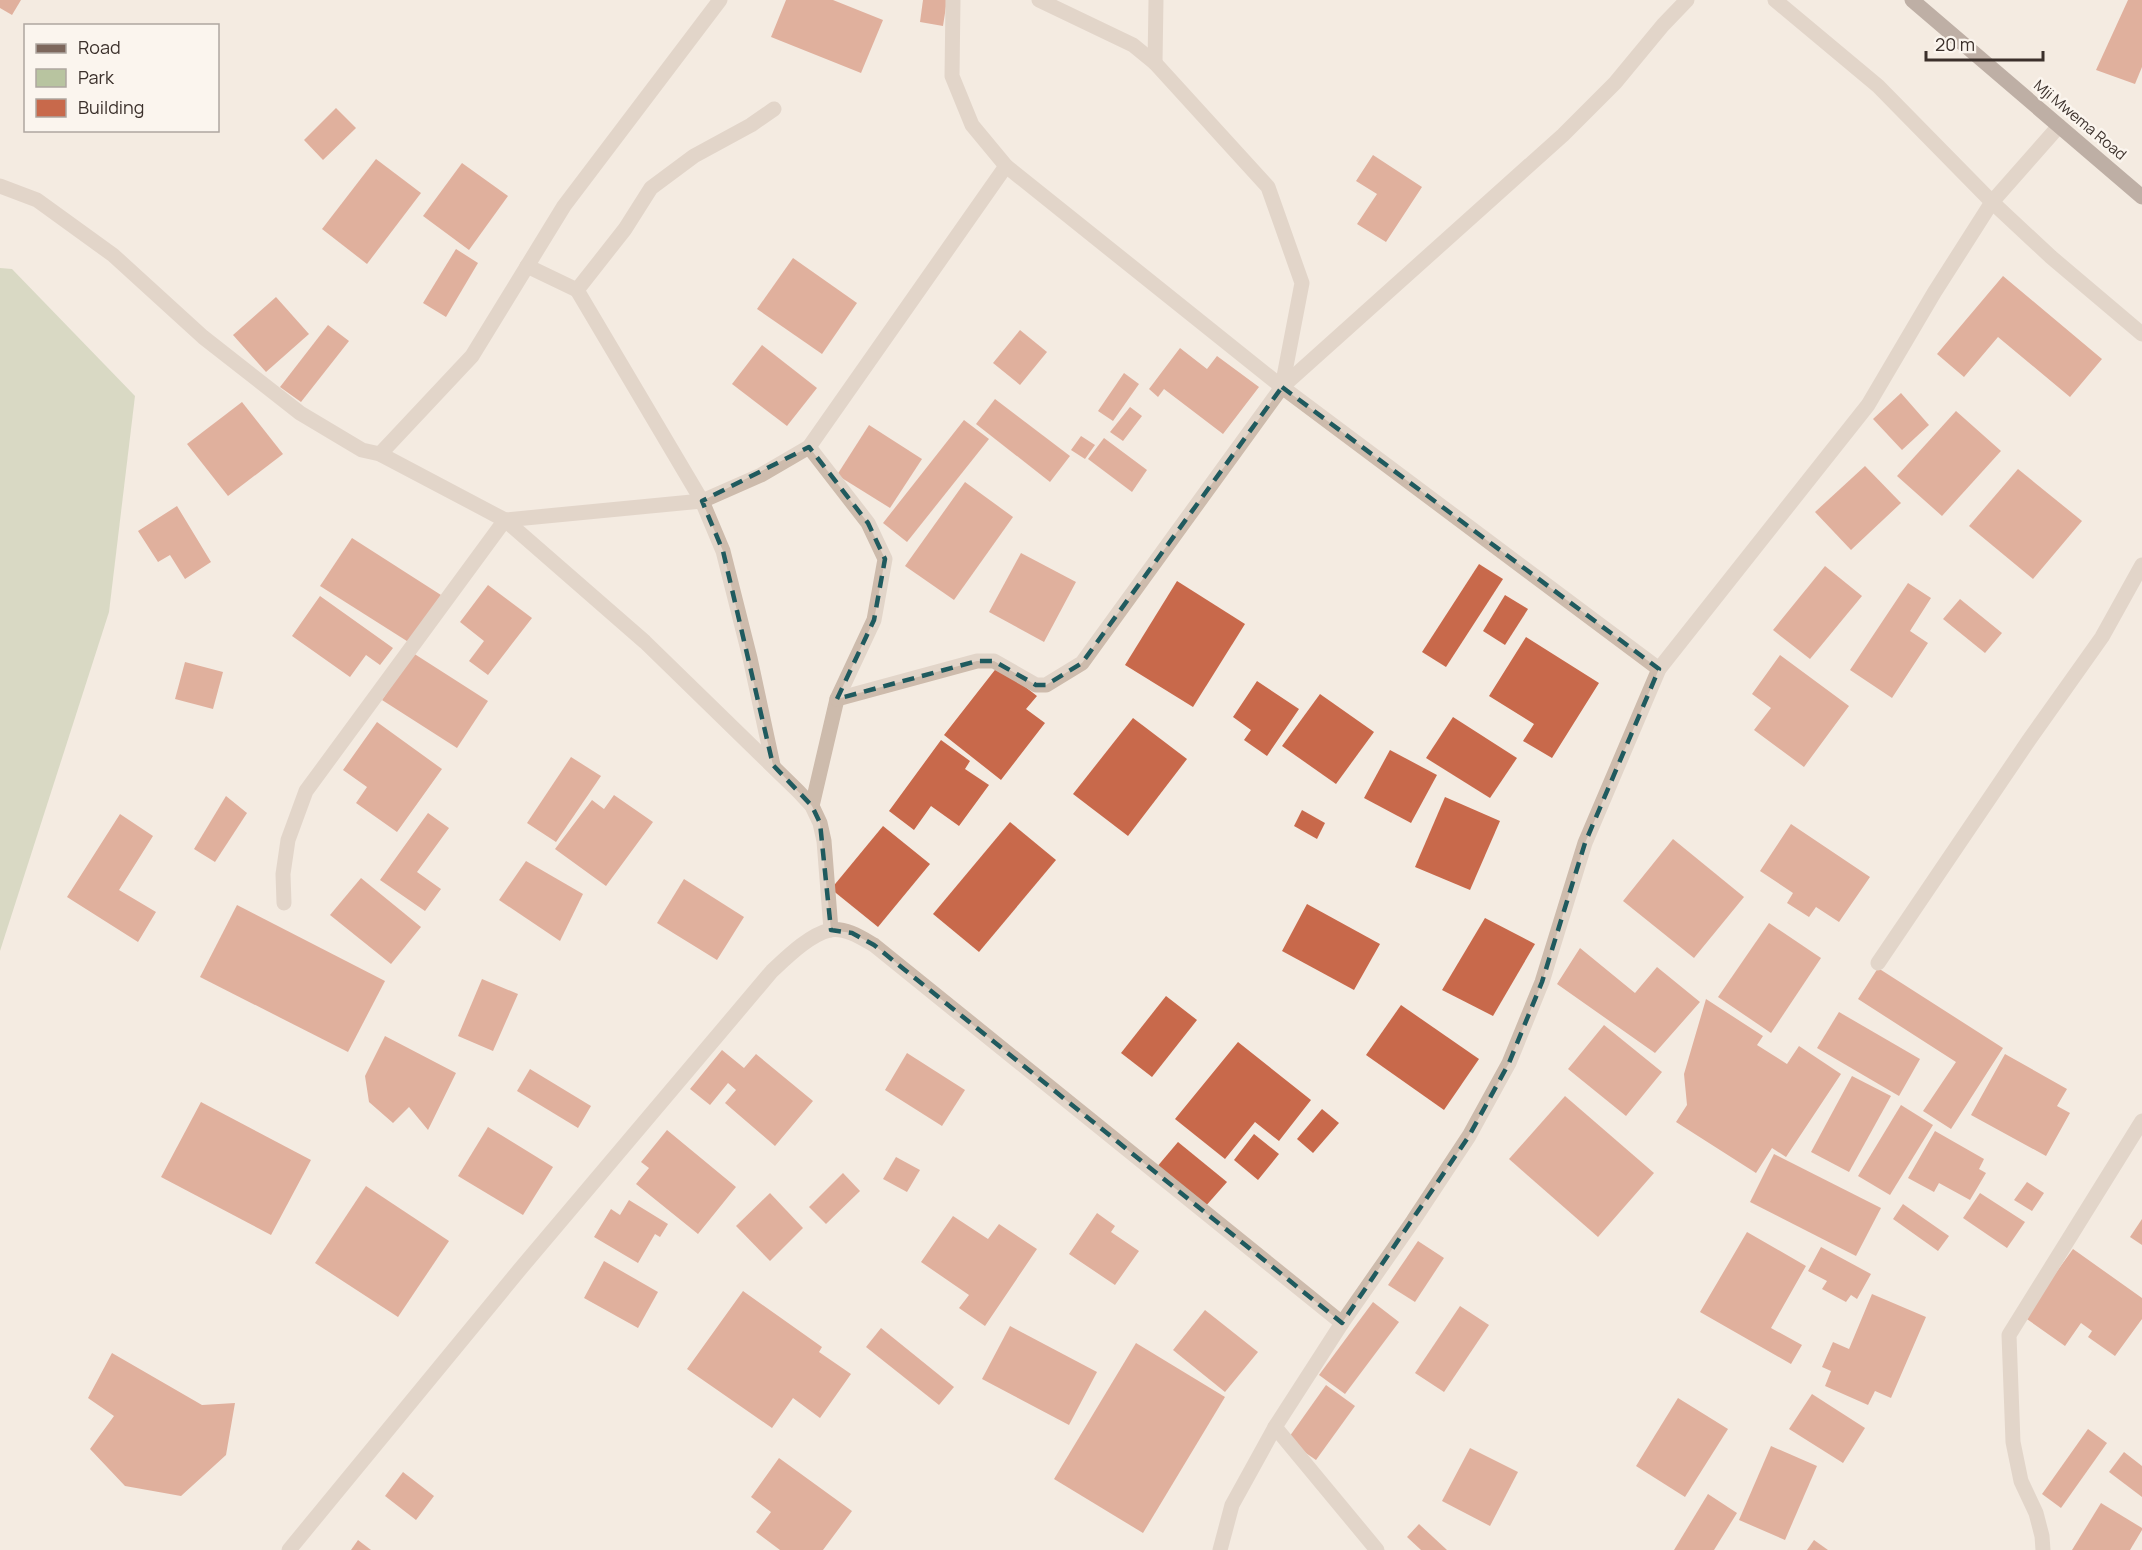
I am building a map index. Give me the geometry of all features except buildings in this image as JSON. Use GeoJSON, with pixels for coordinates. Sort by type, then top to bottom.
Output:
{"type":"FeatureCollection","features":[{"type":"Feature","properties":{"kind":"main road","name":"Mji Mwema Road"},"geometry":{"type":"LineString","coordinates":[[1912,0],[2142,196]]}},
{"type":"Feature","properties":{"kind":"street"},"geometry":{"type":"LineString","coordinates":[[380,454],[472,356],[564,206],[720,0]]}},
{"type":"Feature","properties":{"kind":"street"},"geometry":{"type":"LineString","coordinates":[[953,0],[952,76],[972,125],[1006,166],[1282,387],[1659,669]]}},
{"type":"Feature","properties":{"kind":"street"},"geometry":{"type":"LineString","coordinates":[[1039,0],[1133,45],[1155,63],[1268,187],[1302,283],[1282,387]]}},
{"type":"Feature","properties":{"kind":"street"},"geometry":{"type":"LineString","coordinates":[[1155,63],[1156,0]]}},
{"type":"Feature","properties":{"kind":"street"},"geometry":{"type":"LineString","coordinates":[[837,699],[977,661],[994,661],[1036,685],[1046,685],[1082,663],[1282,387],[1563,135],[1615,83],[1687,0]]}},
{"type":"Feature","properties":{"kind":"street"},"geometry":{"type":"LineString","coordinates":[[1775,0],[1878,86],[1992,202],[2051,257],[2142,334]]}},
{"type":"Feature","properties":{"kind":"street"},"geometry":{"type":"LineString","coordinates":[[577,290],[625,230],[651,188],[694,156],[751,125],[774,109]]}},
{"type":"Feature","properties":{"kind":"street"},"geometry":{"type":"LineString","coordinates":[[1220,1550],[1232,1505],[1275,1427],[1342,1323],[1469,1136],[1509,1063],[1542,982],[1585,843],[1659,669],[1868,405],[1992,202],[2059,126]]}},
{"type":"Feature","properties":{"kind":"street"},"geometry":{"type":"LineString","coordinates":[[284,903],[283,874],[288,840],[306,791],[505,520],[702,501],[761,475],[809,447],[1006,166]]}},
{"type":"Feature","properties":{"kind":"street"},"geometry":{"type":"LineString","coordinates":[[0,186],[37,200],[113,255],[203,337],[300,414],[362,450],[380,454],[505,520],[645,642],[773,765],[812,806],[820,823],[824,841],[831,930]]}},
{"type":"Feature","properties":{"kind":"street"},"geometry":{"type":"LineString","coordinates":[[527,266],[577,290],[702,501],[723,551],[750,658],[773,765]]}},
{"type":"Feature","properties":{"kind":"street"},"geometry":{"type":"LineString","coordinates":[[809,447],[868,523],[885,558],[874,620],[837,699],[812,806]]}},
{"type":"Feature","properties":{"kind":"street"},"geometry":{"type":"LineString","coordinates":[[1878,963],[2029,740],[2102,637],[2142,565]]}},
{"type":"Feature","properties":{"kind":"street"},"geometry":{"type":"LineString","coordinates":[[289,1550],[521,1268],[772,971],[808,941],[831,930],[852,933],[874,945],[1342,1323]]}},
{"type":"Feature","properties":{"kind":"street"},"geometry":{"type":"LineString","coordinates":[[2043,1550],[2036,1512],[2022,1481],[2013,1442],[2009,1335],[2142,1121]]}},
{"type":"Feature","properties":{"kind":"street"},"geometry":{"type":"LineString","coordinates":[[1275,1427],[1377,1550]]}},
{"type":"Feature","properties":{"kind":"highlighted area"},"geometry":{"type":"Polygon","coordinates":[[[1282,387],[1659,669],[1585,843],[1542,982],[1509,1063],[1469,1136],[1342,1323],[874,945],[852,933],[831,930],[820,823],[812,806],[773,765],[723,551],[702,501],[809,447],[868,523],[885,559],[874,620],[837,699],[977,661],[994,661],[1036,685],[1046,685],[1082,663],[1282,387]]]}},
{"type":"Feature","properties":{"kind":"green space"},"geometry":{"type":"Polygon","coordinates":[[[0,268],[12,269],[135,396],[109,612],[0,951],[0,268]]]}}]}
